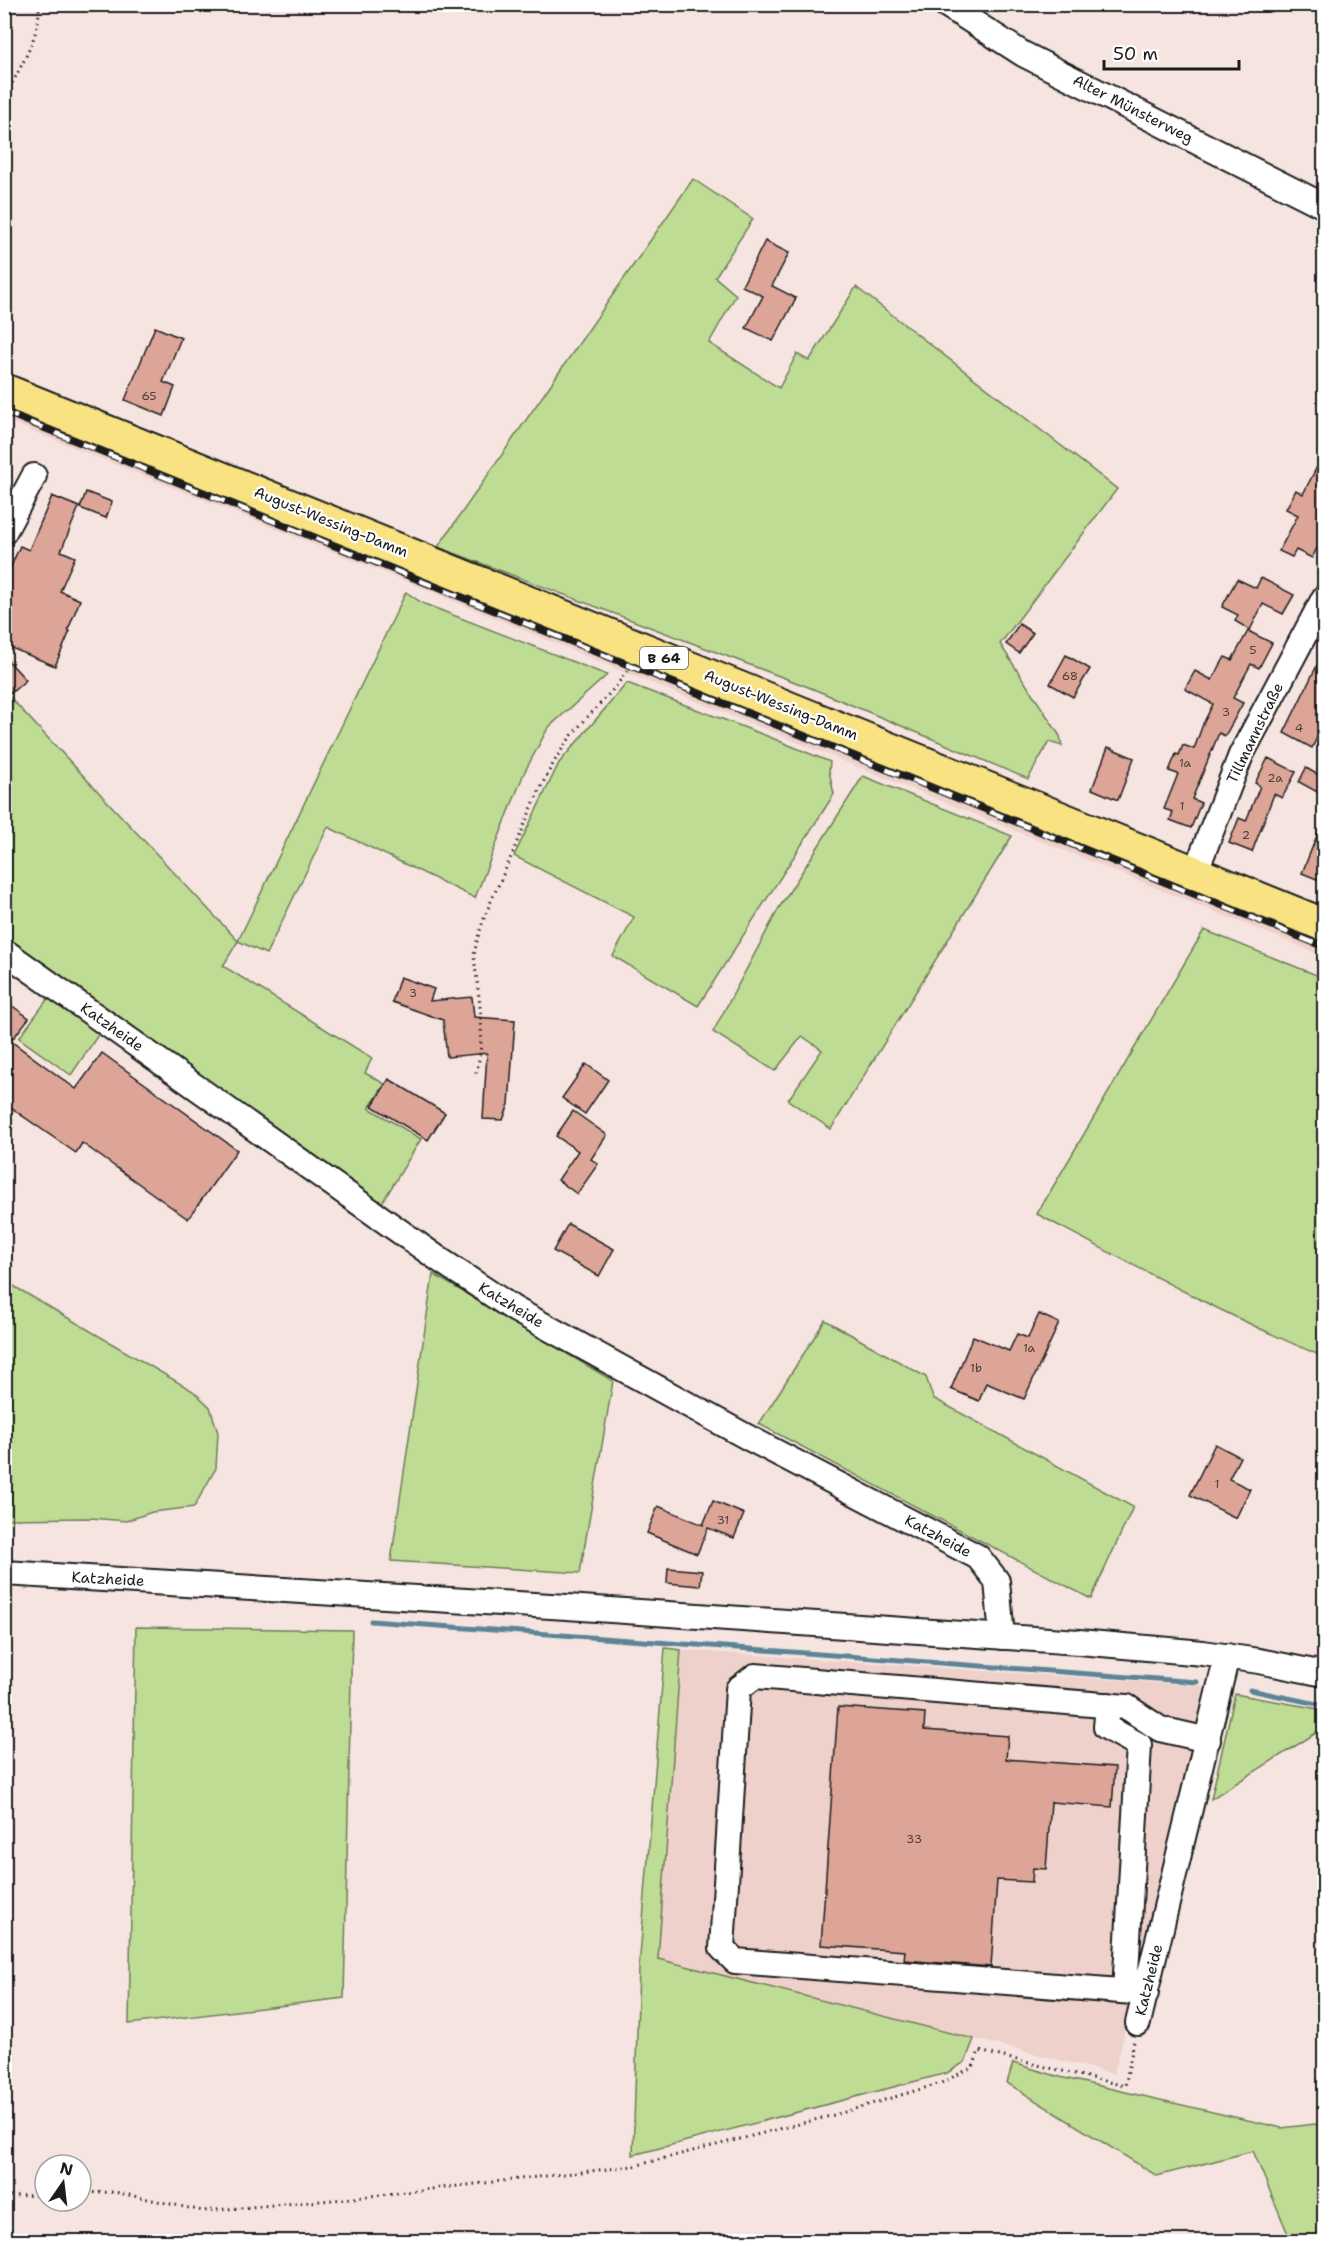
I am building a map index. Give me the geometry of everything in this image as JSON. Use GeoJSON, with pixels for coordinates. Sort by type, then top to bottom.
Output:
{"type":"FeatureCollection","features":[{"type":"Feature","properties":{"kind":"main road","name":"August-Wessing-Damm"},"geometry":{"type":"LineString","coordinates":[[4,390],[1324,925]]}},
{"type":"Feature","properties":{"kind":"street","name":"Alter Münsterweg"},"geometry":{"type":"LineString","coordinates":[[945,4],[1023,54],[1324,206]]}},
{"type":"Feature","properties":{"kind":"street"},"geometry":{"type":"LineString","coordinates":[[4,532],[34,476]]}},
{"type":"Feature","properties":{"kind":"street","name":"Tillmannstraße"},"geometry":{"type":"LineString","coordinates":[[1195,873],[1240,754],[1324,598]]}},
{"type":"Feature","properties":{"kind":"street","name":"Katzheide"},"geometry":{"type":"LineString","coordinates":[[4,951],[440,1260],[514,1309],[747,1437],[978,1557],[997,1581],[1002,1637]]}},
{"type":"Feature","properties":{"kind":"street","name":"Katzheide"},"geometry":{"type":"LineString","coordinates":[[4,1573],[567,1607],[1002,1637],[1227,1656],[1324,1674]]}},
{"type":"Feature","properties":{"kind":"street","name":"Katzheide"},"geometry":{"type":"LineString","coordinates":[[1138,2023],[1136,1992],[1208,1740],[1227,1656]]}},
{"type":"Feature","properties":{"kind":"street"},"geometry":{"type":"LineString","coordinates":[[1108,1705],[1106,1727],[1139,1744],[1136,1992],[735,1960],[722,1948],[738,1689],[754,1676],[1108,1705],[1127,1707],[1160,1729],[1208,1740]]}},
{"type":"Feature","properties":{"kind":"path"},"geometry":{"type":"LineString","coordinates":[[4,99],[33,40],[39,4]]}},
{"type":"Feature","properties":{"kind":"path"},"geometry":{"type":"LineString","coordinates":[[476,1073],[481,1055],[482,1035],[474,956],[476,942],[490,902],[541,786],[557,757],[582,722],[625,674]]}},
{"type":"Feature","properties":{"kind":"path"},"geometry":{"type":"LineString","coordinates":[[93,2193],[115,2192],[203,2211],[344,2199],[634,2166],[838,2114],[941,2083],[973,2067],[979,2051],[1125,2086],[1138,2023]]}},
{"type":"Feature","properties":{"kind":"path"},"geometry":{"type":"LineString","coordinates":[[4,2196],[33,2195]]}},
{"type":"Feature","properties":{"kind":"shaded area"},"geometry":{"type":"Polygon","coordinates":[[[4,408],[1324,941],[1324,956],[5,420],[4,408]]]}},
{"type":"Feature","properties":{"kind":"shaded area"},"geometry":{"type":"Polygon","coordinates":[[[681,1650],[1204,1686],[1192,1759],[1175,1836],[1114,2074],[658,1959],[681,1650]]]}},
{"type":"Feature","properties":{"kind":"green space"},"geometry":{"type":"Polygon","coordinates":[[[693,179],[753,219],[715,277],[736,295],[709,343],[779,388],[797,354],[809,361],[856,287],[1117,489],[1000,644],[1060,736],[1062,746],[1049,742],[1028,779],[811,688],[438,547],[693,179]]]}},
{"type":"Feature","properties":{"kind":"green space"},"geometry":{"type":"Polygon","coordinates":[[[406,592],[422,603],[607,675],[548,728],[524,773],[475,898],[328,827],[266,954],[238,941],[406,592]]]}},
{"type":"Feature","properties":{"kind":"green space"},"geometry":{"type":"Polygon","coordinates":[[[627,683],[830,762],[829,771],[834,794],[698,1006],[613,956],[634,917],[514,856],[559,763],[627,683]]]}},
{"type":"Feature","properties":{"kind":"green space"},"geometry":{"type":"Polygon","coordinates":[[[4,691],[238,941],[223,966],[372,1058],[365,1073],[385,1084],[369,1108],[421,1139],[382,1203],[5,936],[4,691]]]}},
{"type":"Feature","properties":{"kind":"green space"},"geometry":{"type":"Polygon","coordinates":[[[863,776],[1012,836],[831,1129],[788,1100],[822,1050],[802,1036],[775,1071],[713,1032],[779,908],[863,776]]]}},
{"type":"Feature","properties":{"kind":"green space"},"geometry":{"type":"Polygon","coordinates":[[[1204,930],[1324,978],[1324,1357],[1215,1307],[1037,1214],[1204,930]]]}},
{"type":"Feature","properties":{"kind":"green space"},"geometry":{"type":"Polygon","coordinates":[[[52,993],[98,1026],[98,1035],[71,1075],[19,1038],[52,993]]]}},
{"type":"Feature","properties":{"kind":"green space"},"geometry":{"type":"Polygon","coordinates":[[[433,1274],[613,1381],[580,1573],[391,1561],[433,1274]]]}},
{"type":"Feature","properties":{"kind":"green space"},"geometry":{"type":"Polygon","coordinates":[[[5,1281],[193,1391],[210,1407],[218,1433],[216,1468],[194,1507],[152,1512],[126,1521],[91,1518],[5,1519],[5,1281]]]}},
{"type":"Feature","properties":{"kind":"green space"},"geometry":{"type":"Polygon","coordinates":[[[825,1320],[926,1377],[933,1398],[1133,1507],[1091,1599],[759,1424],[825,1320]]]}},
{"type":"Feature","properties":{"kind":"green space"},"geometry":{"type":"Polygon","coordinates":[[[136,1627],[352,1630],[344,1998],[129,2024],[136,1627]]]}},
{"type":"Feature","properties":{"kind":"green space"},"geometry":{"type":"Polygon","coordinates":[[[665,1648],[681,1650],[658,1959],[974,2039],[965,2062],[947,2073],[633,2155],[639,1969],[665,1648]]]}},
{"type":"Feature","properties":{"kind":"green space"},"geometry":{"type":"Polygon","coordinates":[[[1235,1694],[1324,1710],[1324,1728],[1211,1799],[1235,1694]]]}},
{"type":"Feature","properties":{"kind":"green space"},"geometry":{"type":"Polygon","coordinates":[[[1013,2063],[1060,2077],[1282,2128],[1314,2124],[1324,2127],[1324,2241],[1291,2241],[1253,2151],[1157,2176],[1007,2083],[1013,2063]]]}},
{"type":"Feature","properties":{"kind":"building"},"geometry":{"type":"Polygon","coordinates":[[[765,241],[789,253],[772,286],[796,298],[773,341],[746,328],[763,296],[742,286],[765,241]]]}},
{"type":"Feature","properties":{"kind":"building"},"geometry":{"type":"Polygon","coordinates":[[[155,327],[181,338],[163,382],[175,387],[164,416],[125,400],[155,327]]]}},
{"type":"Feature","properties":{"kind":"building"},"geometry":{"type":"Polygon","coordinates":[[[1324,453],[1324,534],[1312,558],[1296,550],[1292,557],[1279,551],[1298,515],[1286,509],[1296,490],[1303,494],[1324,453]]]}},
{"type":"Feature","properties":{"kind":"building"},"geometry":{"type":"Polygon","coordinates":[[[86,492],[112,502],[106,518],[80,508],[86,492]]]}},
{"type":"Feature","properties":{"kind":"building"},"geometry":{"type":"Polygon","coordinates":[[[52,496],[79,507],[61,551],[75,557],[60,591],[80,600],[55,666],[4,645],[4,582],[20,546],[29,550],[52,496]]]}},
{"type":"Feature","properties":{"kind":"building"},"geometry":{"type":"Polygon","coordinates":[[[1261,578],[1294,595],[1283,614],[1263,604],[1250,630],[1235,621],[1238,615],[1222,607],[1237,579],[1256,588],[1261,578]]]}},
{"type":"Feature","properties":{"kind":"building"},"geometry":{"type":"Polygon","coordinates":[[[1019,624],[1033,633],[1019,653],[1006,644],[1019,624]]]}},
{"type":"Feature","properties":{"kind":"building"},"geometry":{"type":"Polygon","coordinates":[[[1248,631],[1272,643],[1259,668],[1251,664],[1233,698],[1243,703],[1225,736],[1219,733],[1192,799],[1201,803],[1191,828],[1170,820],[1173,812],[1164,809],[1178,774],[1169,771],[1176,754],[1179,755],[1183,745],[1194,749],[1213,704],[1185,689],[1195,671],[1212,680],[1225,657],[1232,660],[1248,631]]]}},
{"type":"Feature","properties":{"kind":"building"},"geometry":{"type":"Polygon","coordinates":[[[1324,651],[1324,734],[1320,731],[1312,748],[1284,733],[1324,651]]]}},
{"type":"Feature","properties":{"kind":"building"},"geometry":{"type":"Polygon","coordinates":[[[1066,655],[1090,669],[1073,697],[1050,684],[1066,655]]]}},
{"type":"Feature","properties":{"kind":"building"},"geometry":{"type":"Polygon","coordinates":[[[4,656],[26,680],[11,693],[4,686],[4,656]]]}},
{"type":"Feature","properties":{"kind":"building"},"geometry":{"type":"Polygon","coordinates":[[[1108,747],[1134,758],[1118,800],[1092,789],[1108,747]]]}},
{"type":"Feature","properties":{"kind":"building"},"geometry":{"type":"Polygon","coordinates":[[[1268,758],[1296,772],[1282,798],[1274,794],[1252,852],[1229,843],[1239,818],[1246,821],[1260,786],[1255,783],[1268,758]]]}},
{"type":"Feature","properties":{"kind":"building"},"geometry":{"type":"Polygon","coordinates":[[[1306,768],[1324,778],[1319,793],[1299,782],[1306,768]]]}},
{"type":"Feature","properties":{"kind":"building"},"geometry":{"type":"Polygon","coordinates":[[[1324,818],[1324,882],[1302,873],[1324,818]]]}},
{"type":"Feature","properties":{"kind":"building"},"geometry":{"type":"Polygon","coordinates":[[[400,977],[434,989],[430,1001],[472,997],[474,1017],[515,1020],[509,1104],[503,1120],[483,1119],[487,1053],[447,1057],[443,1020],[392,1002],[400,977]]]}},
{"type":"Feature","properties":{"kind":"building"},"geometry":{"type":"Polygon","coordinates":[[[4,1000],[29,1018],[11,1041],[76,1089],[102,1053],[237,1150],[188,1219],[82,1143],[76,1153],[4,1103],[4,1000]]]}},
{"type":"Feature","properties":{"kind":"building"},"geometry":{"type":"Polygon","coordinates":[[[586,1064],[608,1080],[585,1114],[562,1098],[586,1064]]]}},
{"type":"Feature","properties":{"kind":"building"},"geometry":{"type":"Polygon","coordinates":[[[389,1079],[445,1113],[428,1140],[372,1106],[389,1079]]]}},
{"type":"Feature","properties":{"kind":"building"},"geometry":{"type":"Polygon","coordinates":[[[573,1111],[607,1135],[591,1159],[598,1164],[577,1194],[558,1180],[578,1151],[556,1136],[573,1111]]]}},
{"type":"Feature","properties":{"kind":"building"},"geometry":{"type":"Polygon","coordinates":[[[568,1224],[614,1249],[599,1276],[553,1251],[568,1224]]]}},
{"type":"Feature","properties":{"kind":"building"},"geometry":{"type":"Polygon","coordinates":[[[1039,1314],[1059,1323],[1024,1399],[986,1383],[979,1401],[951,1389],[973,1336],[1009,1351],[1017,1334],[1028,1338],[1039,1314]]]}},
{"type":"Feature","properties":{"kind":"building"},"geometry":{"type":"Polygon","coordinates":[[[1215,1444],[1240,1457],[1229,1479],[1250,1489],[1236,1518],[1190,1495],[1215,1444]]]}},
{"type":"Feature","properties":{"kind":"building"},"geometry":{"type":"Polygon","coordinates":[[[713,1501],[744,1514],[734,1538],[708,1528],[697,1554],[647,1533],[658,1506],[703,1525],[713,1501]]]}},
{"type":"Feature","properties":{"kind":"building"},"geometry":{"type":"Polygon","coordinates":[[[668,1568],[702,1571],[700,1586],[667,1583],[668,1568]]]}},
{"type":"Feature","properties":{"kind":"building"},"geometry":{"type":"Polygon","coordinates":[[[838,1707],[925,1713],[924,1730],[1008,1736],[1006,1759],[1115,1767],[1112,1807],[1051,1802],[1046,1869],[1033,1868],[1032,1882],[997,1880],[991,1967],[904,1960],[905,1951],[821,1945],[838,1707]]]}},
{"type":"Feature","properties":{"kind":"waterway"},"geometry":{"type":"LineString","coordinates":[[371,1621],[1197,1682]]}},
{"type":"Feature","properties":{"kind":"waterway"},"geometry":{"type":"LineString","coordinates":[[1250,1690],[1322,1705]]}},
{"type":"Feature","properties":{"kind":"railway"},"geometry":{"type":"LineString","coordinates":[[4,412],[1324,947]]}}]}
